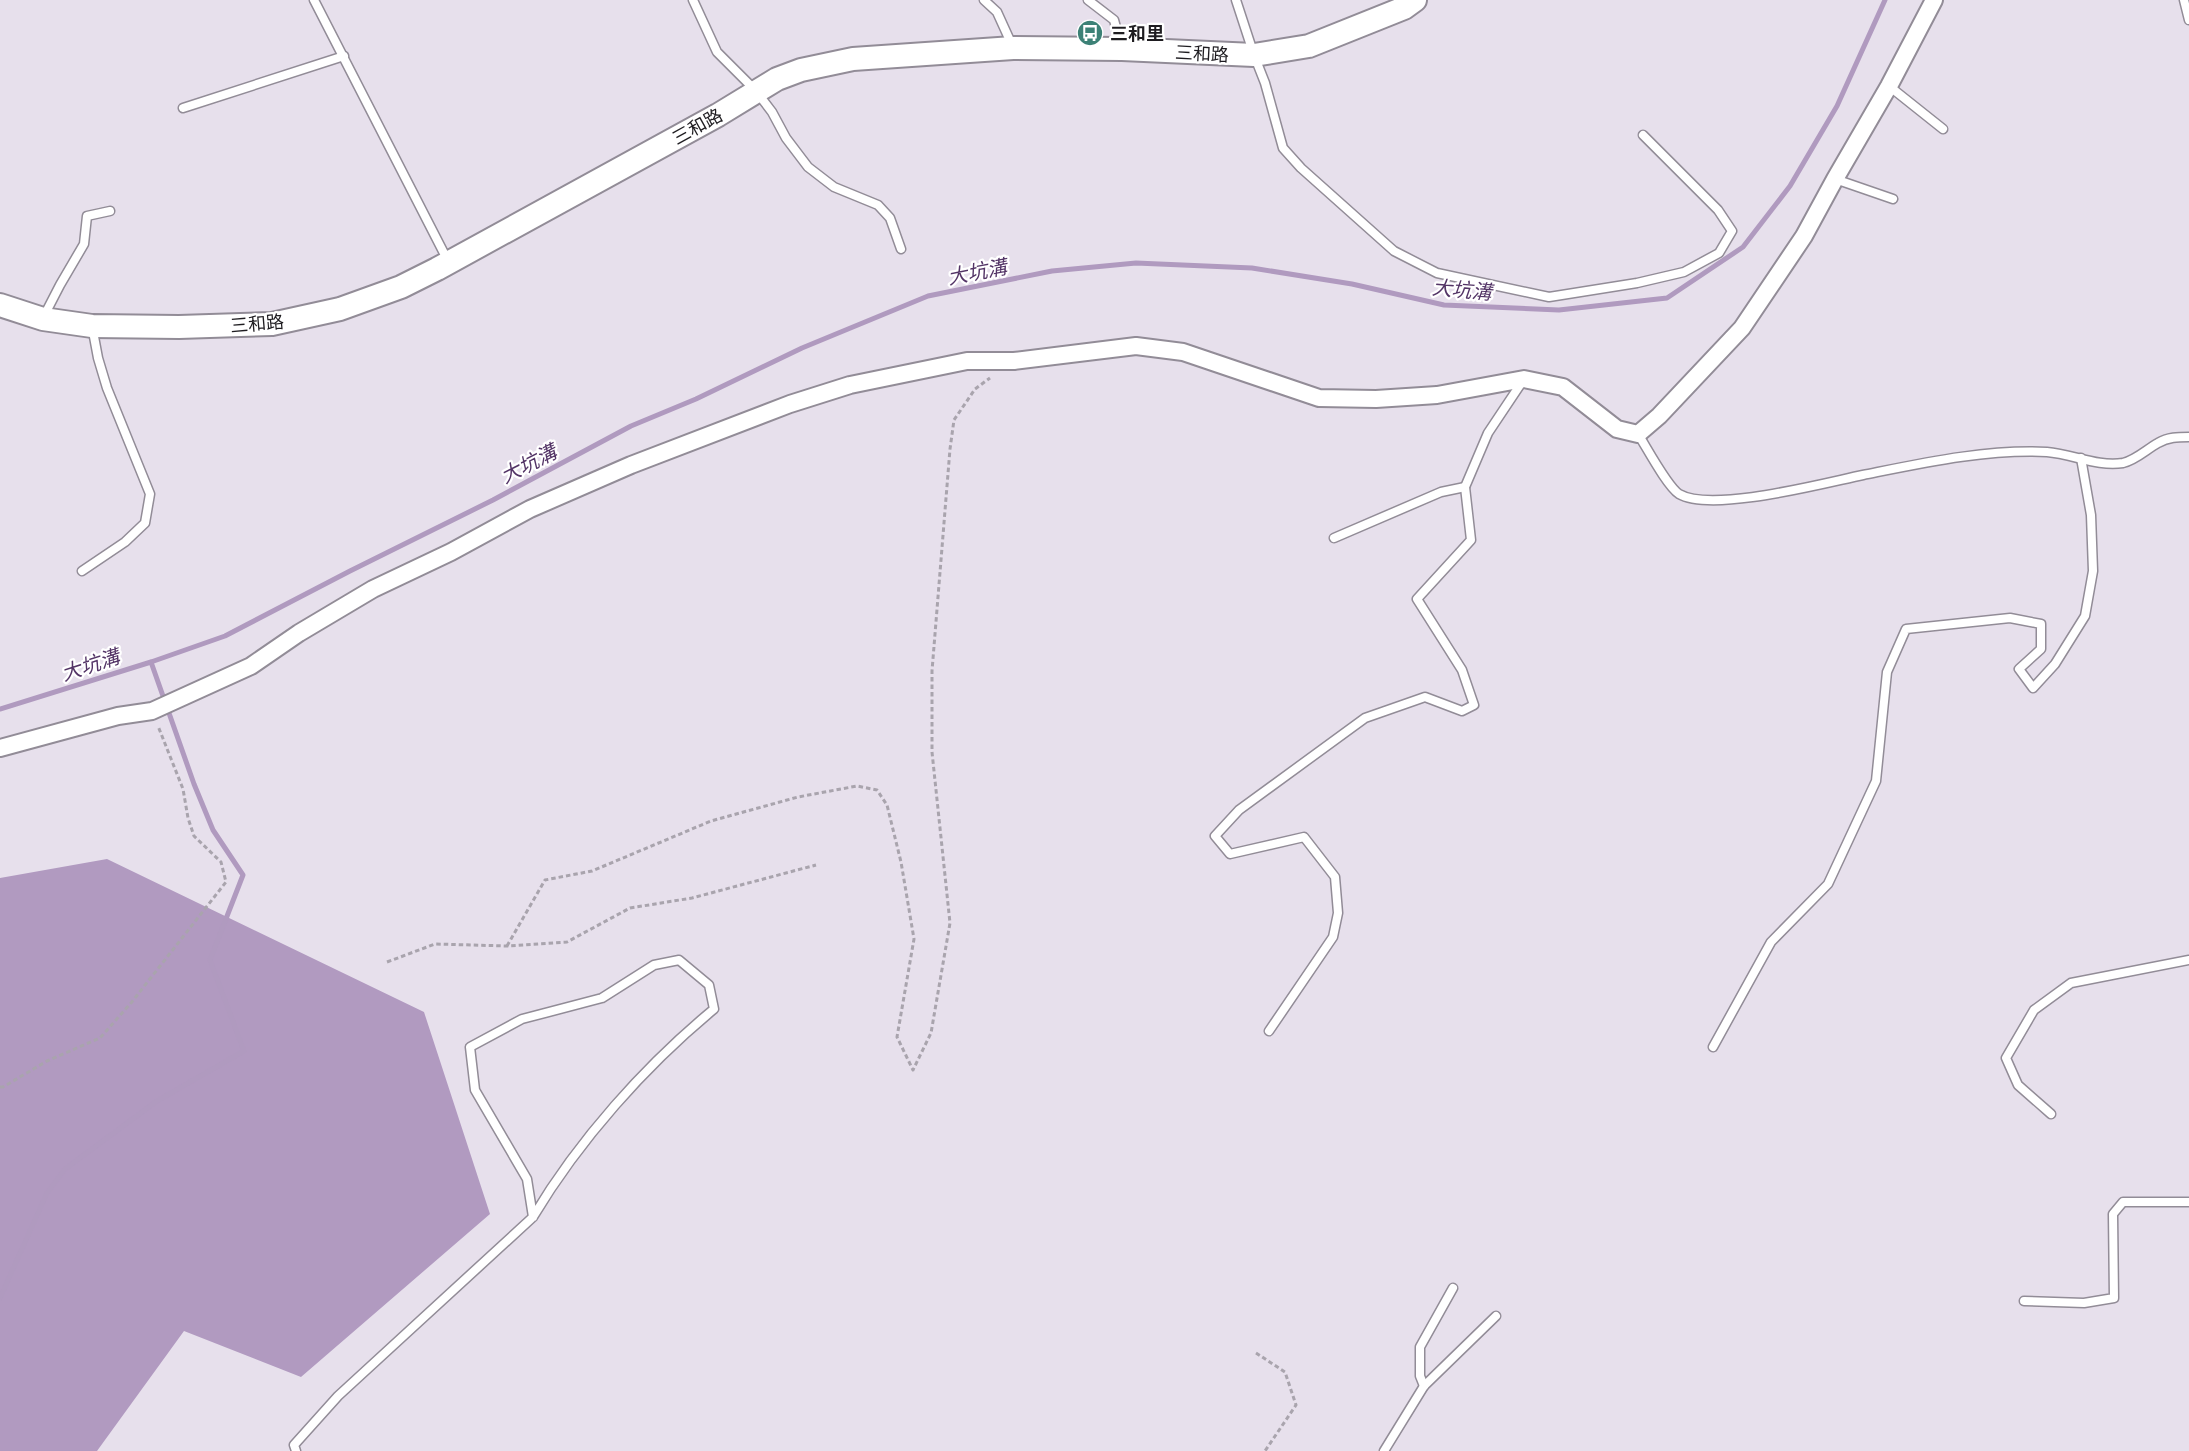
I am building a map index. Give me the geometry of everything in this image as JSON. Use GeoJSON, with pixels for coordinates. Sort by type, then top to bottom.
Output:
{"type":"FeatureCollection","features":[{"type":"Feature","properties":{"kind":"main road","name":"三和路"},"geometry":{"type":"LineString","coordinates":[[0,305],[43,319],[92,326],[179,327],[272,324],[340,309],[401,287],[718,115],[777,79],[801,70],[853,59],[1013,48],[1122,49],[1254,55],[1309,46],[1404,8],[1415,0]]}},
{"type":"Feature","properties":{"kind":"street"},"geometry":{"type":"LineString","coordinates":[[0,748],[118,716],[152,711],[251,666],[299,633],[373,589],[451,552],[530,509],[631,465],[790,404],[850,385],[967,361],[1014,361],[1136,346],[1183,352],[1318,398],[1376,399],[1437,395],[1524,379],[1563,387],[1617,429],[1638,434],[1742,328],[1804,236],[1889,86],[1934,0]]}},
{"type":"Feature","properties":{"kind":"lane"},"geometry":{"type":"LineString","coordinates":[[314,0],[449,263]]}},
{"type":"Feature","properties":{"kind":"lane"},"geometry":{"type":"LineString","coordinates":[[693,0],[717,52],[756,91],[808,168],[834,187],[878,205],[890,218],[901,249]]}},
{"type":"Feature","properties":{"kind":"lane"},"geometry":{"type":"LineString","coordinates":[[984,0],[997,12],[1013,48]]}},
{"type":"Feature","properties":{"kind":"lane"},"geometry":{"type":"LineString","coordinates":[[1088,0],[1114,20],[1122,49]]}},
{"type":"Feature","properties":{"kind":"lane"},"geometry":{"type":"LineString","coordinates":[[1236,0],[1265,83],[1283,148],[1301,168],[1394,251],[1437,273],[1549,297],[1637,283],[1684,272],[1719,253],[1732,231],[1718,210],[1642,135]]}},
{"type":"Feature","properties":{"kind":"lane"},"geometry":{"type":"LineString","coordinates":[[2184,0],[2189,20]]}},
{"type":"Feature","properties":{"kind":"lane"},"geometry":{"type":"LineString","coordinates":[[183,108],[344,56]]}},
{"type":"Feature","properties":{"kind":"lane"},"geometry":{"type":"LineString","coordinates":[[1889,86],[1943,129]]}},
{"type":"Feature","properties":{"kind":"lane"},"geometry":{"type":"LineString","coordinates":[[1835,179],[1893,199]]}},
{"type":"Feature","properties":{"kind":"lane"},"geometry":{"type":"LineString","coordinates":[[43,319],[84,244],[87,216],[111,211]]}},
{"type":"Feature","properties":{"kind":"lane"},"geometry":{"type":"LineString","coordinates":[[82,572],[125,542],[145,523],[150,494],[107,388],[92,326]]}},
{"type":"Feature","properties":{"kind":"lane"},"geometry":{"type":"LineString","coordinates":[[1269,1031],[1333,937],[1338,913],[1335,877],[1304,837],[1230,854],[1215,836],[1239,810],[1365,718],[1425,697],[1462,711],[1474,705],[1462,670],[1417,598],[1472,540],[1465,487],[1488,433],[1524,379]]}},
{"type":"Feature","properties":{"kind":"lane"},"geometry":{"type":"LineString","coordinates":[[1638,434],[1665,477],[1679,494],[1701,499],[1736,501],[1896,468],[1984,454],[2048,453],[2081,458],[2105,465],[2126,462],[2173,437],[2189,437]]}},
{"type":"Feature","properties":{"kind":"lane"},"geometry":{"type":"LineString","coordinates":[[1713,1047],[1771,942],[1828,884],[1876,781],[1887,672],[1906,628],[2010,618],[2040,624],[2042,649],[2019,669],[2033,688],[2055,664],[2085,616],[2093,571],[2091,515],[2081,458]]}},
{"type":"Feature","properties":{"kind":"lane"},"geometry":{"type":"LineString","coordinates":[[1334,538],[1441,492],[1465,487]]}},
{"type":"Feature","properties":{"kind":"lane"},"geometry":{"type":"LineString","coordinates":[[296,1451],[294,1445],[338,1396],[533,1217],[546,1195],[611,1110],[689,1029],[714,1009],[709,985],[679,960],[654,965],[602,998],[522,1019],[470,1047],[475,1090],[526,1179],[533,1217]]}},
{"type":"Feature","properties":{"kind":"lane"},"geometry":{"type":"LineString","coordinates":[[2051,1114],[2018,1085],[2006,1058],[2034,1010],[2071,983],[2189,960]]}},
{"type":"Feature","properties":{"kind":"lane"},"geometry":{"type":"LineString","coordinates":[[2024,1301],[2084,1302],[2114,1298],[2113,1214],[2123,1202],[2189,1202]]}},
{"type":"Feature","properties":{"kind":"lane"},"geometry":{"type":"LineString","coordinates":[[1424,1386],[1420,1376],[1420,1347],[1453,1288]]}},
{"type":"Feature","properties":{"kind":"lane"},"geometry":{"type":"LineString","coordinates":[[1384,1451],[1424,1386],[1496,1316]]}},
{"type":"Feature","properties":{"kind":"path"},"geometry":{"type":"LineString","coordinates":[[507,946],[545,880],[592,871],[711,821],[798,797],[857,786],[877,790],[887,805],[901,862],[914,939],[897,1037],[913,1070],[931,1033],[950,923],[932,752],[932,671],[954,420],[975,389],[1014,361]]}},
{"type":"Feature","properties":{"kind":"path"},"geometry":{"type":"LineString","coordinates":[[0,1087],[100,1038],[131,1003],[226,882],[221,862],[194,836],[183,789],[152,711]]}},
{"type":"Feature","properties":{"kind":"path"},"geometry":{"type":"LineString","coordinates":[[387,962],[435,944],[507,946],[567,942],[630,908],[692,898],[816,866]]}},
{"type":"Feature","properties":{"kind":"path"},"geometry":{"type":"LineString","coordinates":[[1256,1353],[1284,1372],[1296,1405],[1265,1451]]}},
{"type":"Feature","properties":{"kind":"shaded area"},"geometry":{"type":"Polygon","coordinates":[[[107,859],[424,1012],[490,1214],[301,1377],[184,1331],[97,1451],[0,1451],[0,878],[107,859]]]}},
{"type":"Feature","properties":{"kind":"waterway","name":"大坑溝"},"geometry":{"type":"LineString","coordinates":[[0,709],[151,662],[225,636],[493,500],[631,426],[696,399],[802,348],[928,296],[1052,271],[1136,263],[1252,268],[1352,284],[1444,305],[1559,310],[1667,298],[1743,247],[1790,186],[1837,106],[1885,0]]}},
{"type":"Feature","properties":{"kind":"waterway"},"geometry":{"type":"LineString","coordinates":[[0,1298],[47,1193],[65,1169],[157,1101],[244,1051],[210,960],[243,875],[213,830],[194,784],[151,662]]}},
{"type":"Feature","properties":{"kind":"place","name":"三和里"},"geometry":{"type":"Point","coordinates":[1090,33]}}]}
